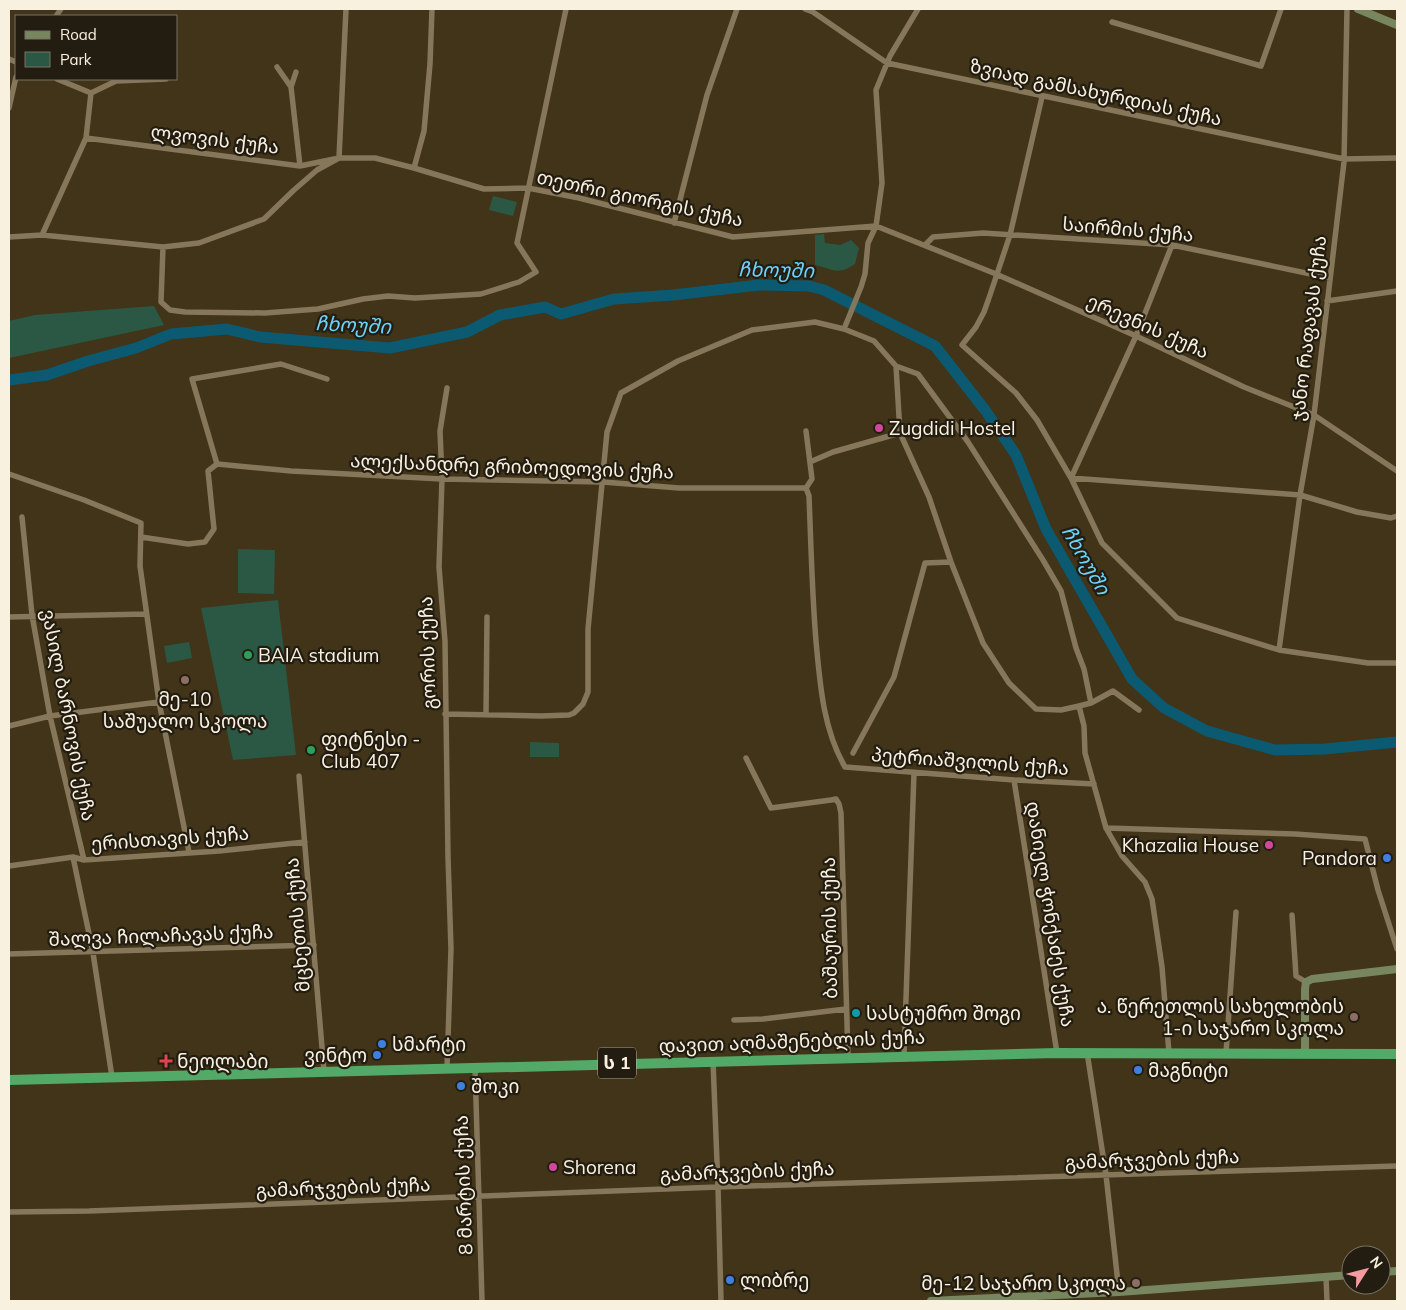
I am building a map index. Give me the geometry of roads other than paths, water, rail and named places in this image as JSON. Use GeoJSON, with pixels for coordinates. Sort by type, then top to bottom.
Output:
{"type":"FeatureCollection","features":[{"type":"Feature","properties":{"kind":"highway","name":"დავით აღმაშენებლის ქუჩა"},"geometry":{"type":"LineString","coordinates":[[9,1080],[713,1060],[1087,1052],[1397,1054]]}},
{"type":"Feature","properties":{"kind":"main road"},"geometry":{"type":"LineString","coordinates":[[1358,9],[1397,25]]}},
{"type":"Feature","properties":{"kind":"main road"},"geometry":{"type":"LineString","coordinates":[[1305,1053],[1306,982],[1397,969]]}},
{"type":"Feature","properties":{"kind":"main road"},"geometry":{"type":"LineString","coordinates":[[931,1301],[1119,1292],[1341,1275]]}},
{"type":"Feature","properties":{"kind":"street"},"geometry":{"type":"LineString","coordinates":[[339,158],[346,9]]}},
{"type":"Feature","properties":{"kind":"street"},"geometry":{"type":"LineString","coordinates":[[414,168],[424,131],[430,64],[432,9]]}},
{"type":"Feature","properties":{"kind":"street"},"geometry":{"type":"LineString","coordinates":[[163,247],[162,302],[170,310],[185,312],[265,313],[318,309],[362,299],[388,296],[415,298],[481,294],[519,282],[536,272],[517,243],[566,9]]}},
{"type":"Feature","properties":{"kind":"street"},"geometry":{"type":"LineString","coordinates":[[674,223],[707,95],[737,9]]}},
{"type":"Feature","properties":{"kind":"street","name":"ზვიად გამსახურდიას ქუჩა"},"geometry":{"type":"LineString","coordinates":[[805,9],[813,12],[887,64],[1344,159],[1397,158]]}},
{"type":"Feature","properties":{"kind":"street"},"geometry":{"type":"LineString","coordinates":[[844,329],[862,287],[868,243],[876,226],[882,183],[876,90],[890,56],[918,9]]}},
{"type":"Feature","properties":{"kind":"street"},"geometry":{"type":"LineString","coordinates":[[1112,22],[1261,66],[1281,9]]}},
{"type":"Feature","properties":{"kind":"street","name":"ჯანო რაფავას ქუჩა"},"geometry":{"type":"LineString","coordinates":[[1279,650],[1300,495],[1314,415],[1344,159],[1347,9]]}},
{"type":"Feature","properties":{"kind":"street"},"geometry":{"type":"LineString","coordinates":[[277,67],[292,87]]}},
{"type":"Feature","properties":{"kind":"street"},"geometry":{"type":"LineString","coordinates":[[296,72],[292,87],[300,166]]}},
{"type":"Feature","properties":{"kind":"street"},"geometry":{"type":"LineString","coordinates":[[9,108],[15,80]]}},
{"type":"Feature","properties":{"kind":"street"},"geometry":{"type":"LineString","coordinates":[[59,80],[91,93],[116,81],[141,80]]}},
{"type":"Feature","properties":{"kind":"street"},"geometry":{"type":"LineString","coordinates":[[42,235],[86,138],[91,93]]}},
{"type":"Feature","properties":{"kind":"street"},"geometry":{"type":"LineString","coordinates":[[1042,97],[1010,235],[984,312],[976,327],[962,345],[1016,393],[1037,420],[1071,478],[1102,543],[1177,618],[1279,650],[1368,664],[1397,663]]}},
{"type":"Feature","properties":{"kind":"street","name":"ლვოვის ქუჩა"},"geometry":{"type":"LineString","coordinates":[[86,138],[300,166],[339,158]]}},
{"type":"Feature","properties":{"kind":"street","name":"თეთრი გიორგის ქუჩა"},"geometry":{"type":"LineString","coordinates":[[9,237],[42,235],[163,247],[199,244],[264,219],[317,170],[339,158],[375,158],[484,189],[528,188],[579,198],[733,237],[876,226]]}},
{"type":"Feature","properties":{"kind":"street","name":"ერევნის ქუჩა"},"geometry":{"type":"LineString","coordinates":[[876,226],[996,274],[1136,336],[1244,387],[1314,415],[1397,471]]}},
{"type":"Feature","properties":{"kind":"street","name":"საირმის ქუჩა"},"geometry":{"type":"LineString","coordinates":[[925,245],[933,237],[983,233],[1172,245],[1330,278]]}},
{"type":"Feature","properties":{"kind":"street"},"geometry":{"type":"LineString","coordinates":[[1071,478],[1136,336],[1172,245]]}},
{"type":"Feature","properties":{"kind":"street"},"geometry":{"type":"LineString","coordinates":[[1327,301],[1397,291]]}},
{"type":"Feature","properties":{"kind":"street"},"geometry":{"type":"LineString","coordinates":[[445,714],[541,716],[569,715],[577,710],[586,699],[588,692],[588,629],[607,432],[621,393],[678,361],[752,330],[815,322],[844,329],[874,341],[896,366],[918,374],[968,442],[1043,560],[1061,592],[1076,648],[1084,669],[1091,703]]}},
{"type":"Feature","properties":{"kind":"street"},"geometry":{"type":"LineString","coordinates":[[141,537],[188,544],[205,542],[214,529],[208,471],[217,464],[192,379],[281,364],[327,379]]}},
{"type":"Feature","properties":{"kind":"street"},"geometry":{"type":"LineString","coordinates":[[896,366],[900,433],[929,497],[951,562],[983,643],[1009,684],[1036,708],[1061,710],[1091,703],[1113,691],[1139,710]]}},
{"type":"Feature","properties":{"kind":"street","name":"გორის ქუჩა"},"geometry":{"type":"LineString","coordinates":[[447,388],[440,431],[442,479],[438,567],[445,641],[451,949],[447,1068]]}},
{"type":"Feature","properties":{"kind":"street"},"geometry":{"type":"LineString","coordinates":[[806,431],[812,479],[806,488]]}},
{"type":"Feature","properties":{"kind":"street"},"geometry":{"type":"LineString","coordinates":[[810,462],[833,452],[900,433]]}},
{"type":"Feature","properties":{"kind":"street","name":"ალექსანდრე გრიბოედოვის ქუჩა"},"geometry":{"type":"LineString","coordinates":[[217,464],[291,471],[442,479],[603,482],[679,488],[806,488]]}},
{"type":"Feature","properties":{"kind":"street"},"geometry":{"type":"LineString","coordinates":[[9,474],[84,500],[141,523],[140,566],[158,702],[189,852]]}},
{"type":"Feature","properties":{"kind":"street"},"geometry":{"type":"LineString","coordinates":[[1071,478],[1300,495],[1357,512],[1391,518],[1397,516]]}},
{"type":"Feature","properties":{"kind":"street","name":"პეტრიაშვილის ქუჩა"},"geometry":{"type":"LineString","coordinates":[[806,488],[809,505],[819,676],[828,726],[836,752],[845,767],[1094,784]]}},
{"type":"Feature","properties":{"kind":"street","name":"ვასილ ბარნოვის ქუჩა"},"geometry":{"type":"LineString","coordinates":[[22,517],[32,615],[50,716],[84,860]]}},
{"type":"Feature","properties":{"kind":"street"},"geometry":{"type":"LineString","coordinates":[[853,753],[894,677],[926,563],[951,562]]}},
{"type":"Feature","properties":{"kind":"street"},"geometry":{"type":"LineString","coordinates":[[9,616],[146,614]]}},
{"type":"Feature","properties":{"kind":"street"},"geometry":{"type":"LineString","coordinates":[[486,714],[487,617]]}},
{"type":"Feature","properties":{"kind":"street"},"geometry":{"type":"LineString","coordinates":[[9,726],[50,716],[158,702]]}},
{"type":"Feature","properties":{"kind":"street"},"geometry":{"type":"LineString","coordinates":[[1079,706],[1084,726],[1085,753],[1106,828],[1122,856],[1145,882],[1152,899],[1162,967],[1169,1053]]}},
{"type":"Feature","properties":{"kind":"street","name":"ბაშაურის ქუჩა"},"geometry":{"type":"LineString","coordinates":[[746,758],[771,808],[836,800],[839,804],[841,813],[848,1057]]}},
{"type":"Feature","properties":{"kind":"street"},"geometry":{"type":"LineString","coordinates":[[904,1056],[914,773]]}},
{"type":"Feature","properties":{"kind":"street","name":"მცხეთის ქუჩა"},"geometry":{"type":"LineString","coordinates":[[299,776],[324,1071]]}},
{"type":"Feature","properties":{"kind":"street","name":"დანიელ ჭონქაძეს ქუჩა"},"geometry":{"type":"LineString","coordinates":[[1014,780],[1057,1053]]}},
{"type":"Feature","properties":{"kind":"street"},"geometry":{"type":"LineString","coordinates":[[1106,828],[1268,832],[1364,839],[1397,949]]}},
{"type":"Feature","properties":{"kind":"street","name":"ერისთავის ქუჩა"},"geometry":{"type":"LineString","coordinates":[[9,866],[73,856],[84,860],[219,851],[305,842]]}},
{"type":"Feature","properties":{"kind":"street"},"geometry":{"type":"LineString","coordinates":[[73,856],[93,953],[112,1077]]}},
{"type":"Feature","properties":{"kind":"street"},"geometry":{"type":"LineString","coordinates":[[1226,1053],[1236,912]]}},
{"type":"Feature","properties":{"kind":"street"},"geometry":{"type":"LineString","coordinates":[[1292,915],[1296,976],[1306,982]]}},
{"type":"Feature","properties":{"kind":"street","name":"შალვა ჩილაჩავას ქუჩა"},"geometry":{"type":"LineString","coordinates":[[9,954],[314,945]]}},
{"type":"Feature","properties":{"kind":"street"},"geometry":{"type":"LineString","coordinates":[[734,1020],[763,1019],[846,1010]]}},
{"type":"Feature","properties":{"kind":"street"},"geometry":{"type":"LineString","coordinates":[[1087,1052],[1106,1175],[1119,1292]]}},
{"type":"Feature","properties":{"kind":"street"},"geometry":{"type":"LineString","coordinates":[[713,1060],[721,1301]]}},
{"type":"Feature","properties":{"kind":"street","name":"8 მარტის ქუჩა"},"geometry":{"type":"LineString","coordinates":[[475,1067],[482,1301]]}},
{"type":"Feature","properties":{"kind":"street","name":"გამარჯვების ქუჩა"},"geometry":{"type":"LineString","coordinates":[[9,1212],[89,1211],[718,1187],[1397,1166]]}},
{"type":"Feature","properties":{"kind":"street"},"geometry":{"type":"LineString","coordinates":[[1326,1276],[1327,1301]]}},
{"type":"Feature","properties":{"kind":"waterway","name":"ჩხოუში"},"geometry":{"type":"LineString","coordinates":[[9,380],[47,375],[136,348],[171,334],[227,329],[260,337],[390,348],[467,332],[500,315],[545,307],[561,314],[614,299],[673,295],[759,285],[809,286],[824,290],[935,346],[985,410],[1016,455],[1046,529],[1132,679],[1164,708],[1207,731],[1275,750],[1325,749],[1397,742]]}},
{"type":"Feature","properties":{"kind":"place","name":"Zugdidi Hostel"},"geometry":{"type":"Point","coordinates":[879,428]}},
{"type":"Feature","properties":{"kind":"place","name":"BAIA stadium"},"geometry":{"type":"Point","coordinates":[248,655]}},
{"type":"Feature","properties":{"kind":"place","name":"მე-10 საშუალო სკოლა"},"geometry":{"type":"Point","coordinates":[185,680]}},
{"type":"Feature","properties":{"kind":"place","name":"ფიტნესი - Club 407"},"geometry":{"type":"Point","coordinates":[311,750]}},
{"type":"Feature","properties":{"kind":"place","name":"Khazalia House"},"geometry":{"type":"Point","coordinates":[1269,845]}},
{"type":"Feature","properties":{"kind":"place","name":"Pandora"},"geometry":{"type":"Point","coordinates":[1387,858]}},
{"type":"Feature","properties":{"kind":"place","name":"სასტუმრო შოგი"},"geometry":{"type":"Point","coordinates":[856,1013]}},
{"type":"Feature","properties":{"kind":"place","name":"ა. წერეთლის სახელობის 1-ი საჯარო სკოლა"},"geometry":{"type":"Point","coordinates":[1354,1017]}},
{"type":"Feature","properties":{"kind":"place","name":"სმარტი"},"geometry":{"type":"Point","coordinates":[382,1044]}},
{"type":"Feature","properties":{"kind":"place","name":"ვინტო"},"geometry":{"type":"Point","coordinates":[377,1055]}},
{"type":"Feature","properties":{"kind":"place","name":"ნეოლაბი"},"geometry":{"type":"Point","coordinates":[166,1061]}},
{"type":"Feature","properties":{"kind":"place","name":"მაგნიტი"},"geometry":{"type":"Point","coordinates":[1138,1070]}},
{"type":"Feature","properties":{"kind":"place","name":"შოკი"},"geometry":{"type":"Point","coordinates":[461,1086]}},
{"type":"Feature","properties":{"kind":"place","name":"Shorena"},"geometry":{"type":"Point","coordinates":[553,1167]}},
{"type":"Feature","properties":{"kind":"place","name":"ლიბრე"},"geometry":{"type":"Point","coordinates":[730,1280]}},
{"type":"Feature","properties":{"kind":"place","name":"მე-12 საჯარო სკოლა"},"geometry":{"type":"Point","coordinates":[1136,1283]}}]}
